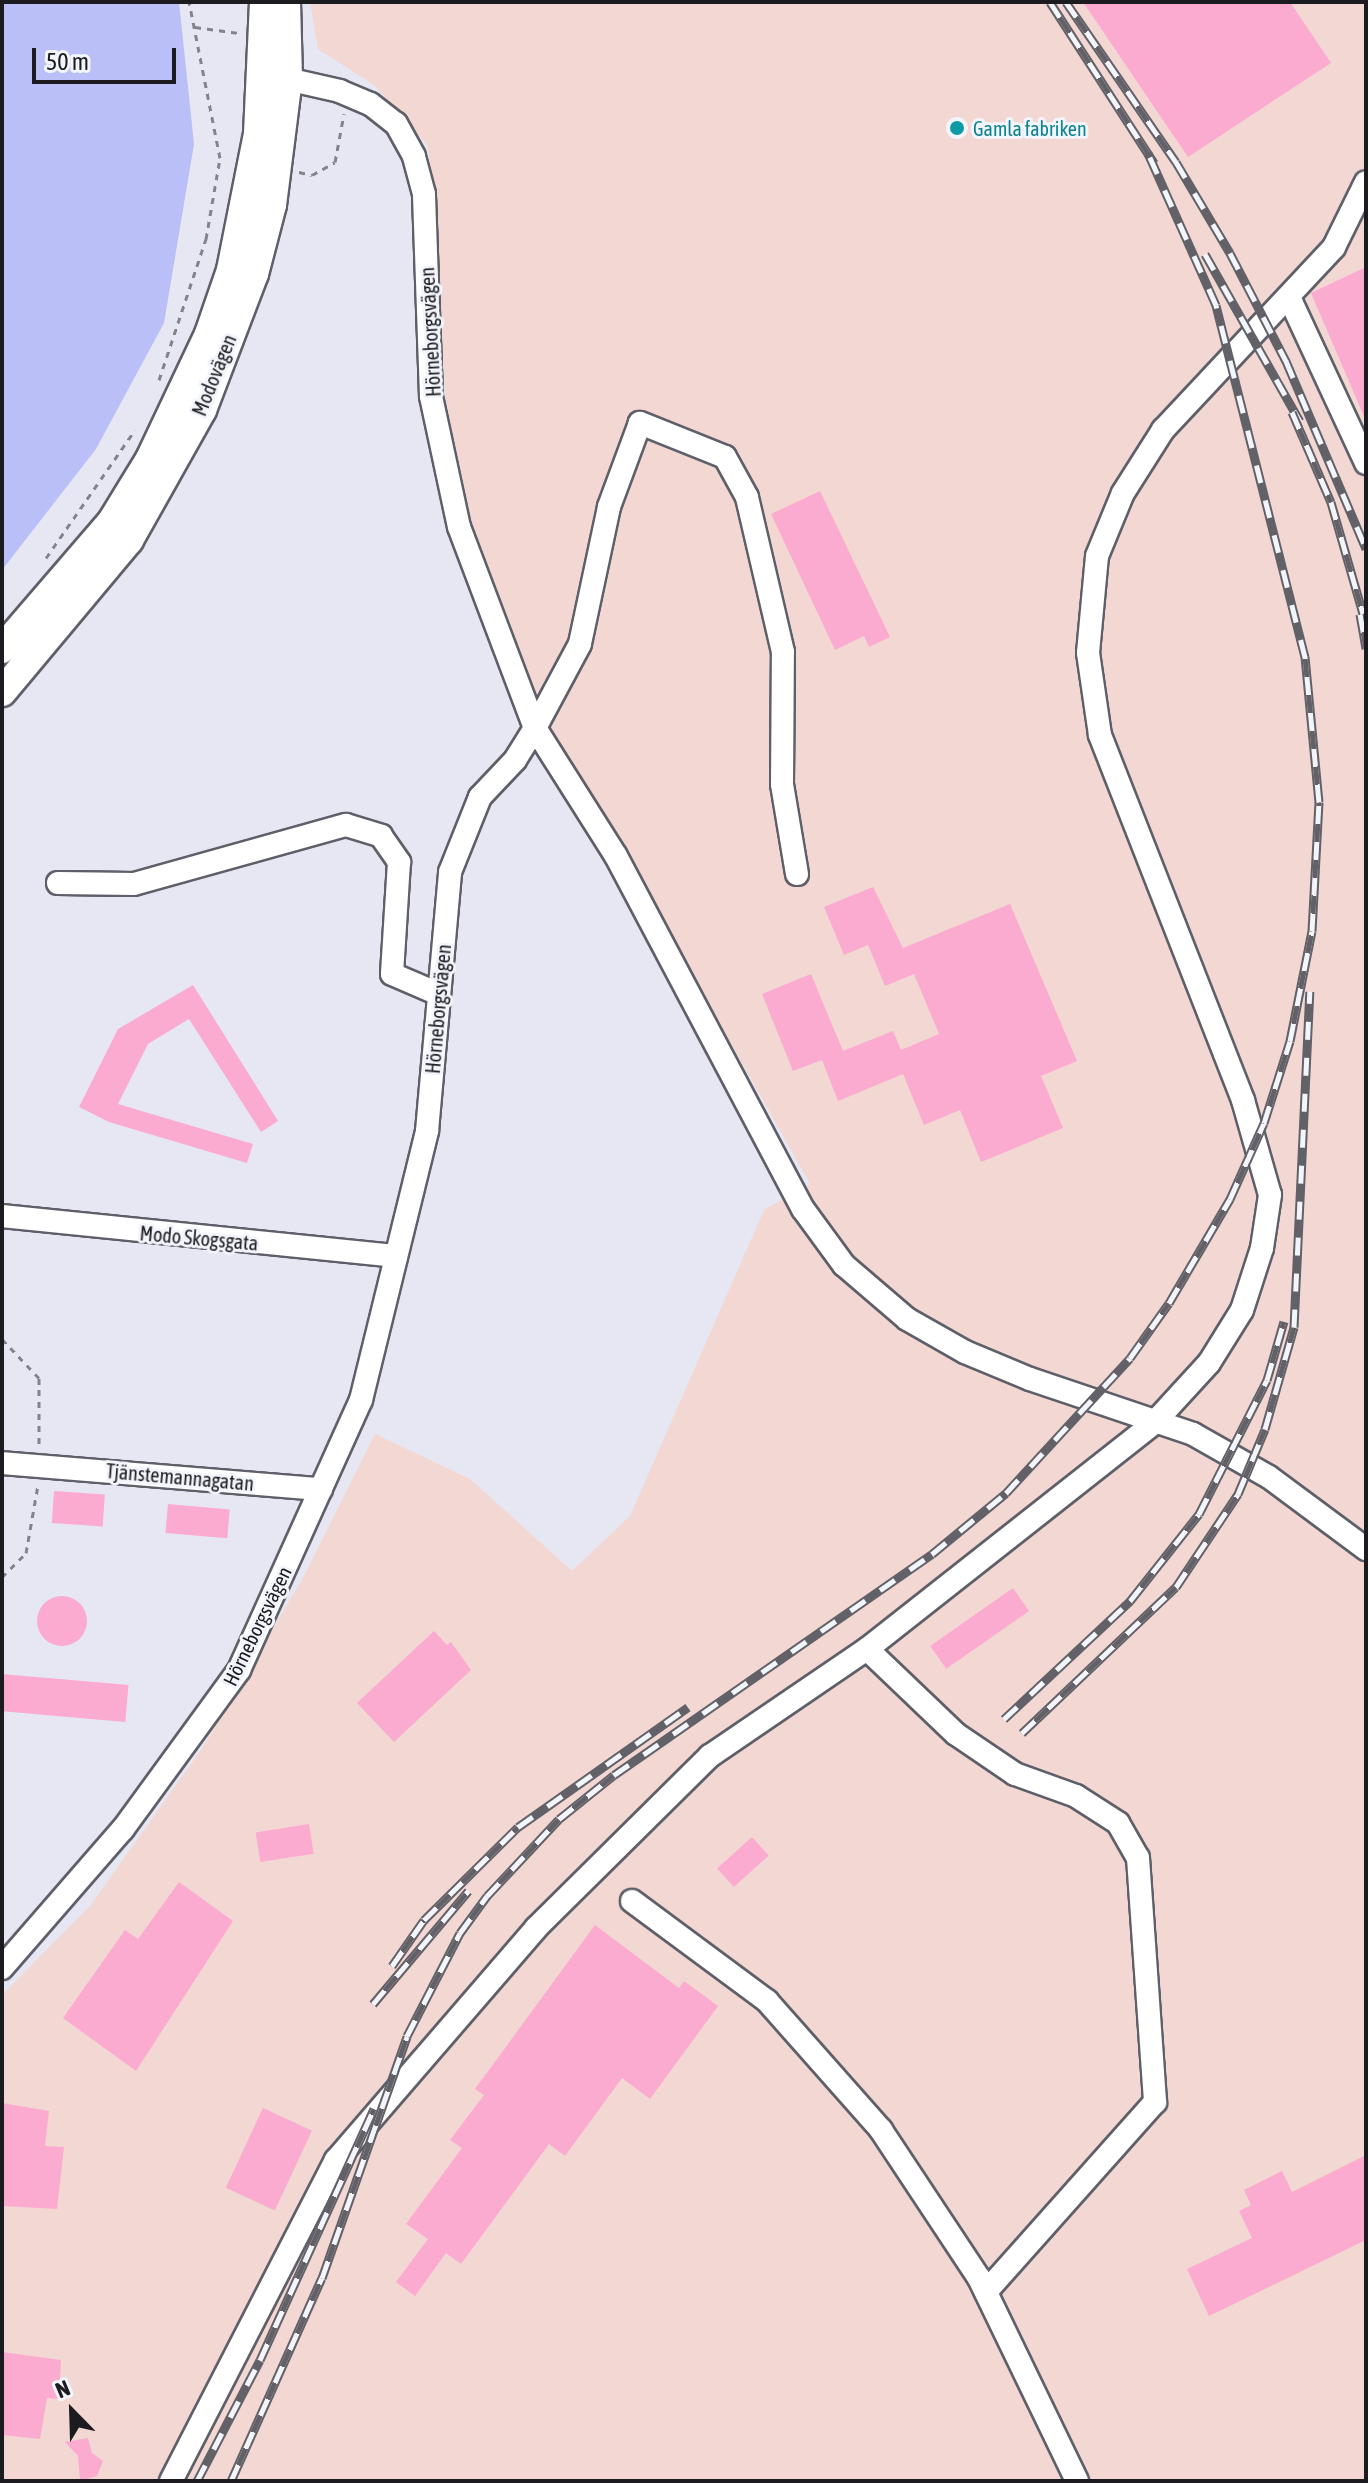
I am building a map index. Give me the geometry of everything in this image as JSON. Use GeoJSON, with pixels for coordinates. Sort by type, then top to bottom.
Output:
{"type":"FeatureCollection","features":[{"type":"Feature","properties":{"kind":"main road","name":"Modovägen"},"geometry":{"type":"LineString","coordinates":[[2,692],[129,540],[202,410],[258,260],[283,140],[276,77],[265,37],[264,2]]}},
{"type":"Feature","properties":{"kind":"main road","name":"Modovägen"},"geometry":{"type":"LineString","coordinates":[[2,649],[112,521],[180,397],[231,270],[276,77],[286,2]]}},
{"type":"Feature","properties":{"kind":"street","name":"Hörneborgsvägen"},"geometry":{"type":"LineString","coordinates":[[2,1968],[123,1829],[239,1670],[361,1400],[427,1131],[450,872],[480,797],[515,760],[535,728],[459,527],[431,396],[424,194],[414,156],[396,124],[370,104],[276,77]]}},
{"type":"Feature","properties":{"kind":"street"},"geometry":{"type":"LineString","coordinates":[[171,2481],[336,2160],[536,1928],[710,1756],[867,1649],[1154,1423],[1209,1363],[1242,1310],[1262,1248],[1270,1195],[1243,1100],[1100,735],[1088,653],[1097,556],[1123,493],[1163,430],[1334,247],[1366,182]]}},
{"type":"Feature","properties":{"kind":"street"},"geometry":{"type":"LineString","coordinates":[[1289,297],[1366,463]]}},
{"type":"Feature","properties":{"kind":"street"},"geometry":{"type":"LineString","coordinates":[[797,874],[782,784],[783,652],[747,497],[725,457],[640,423],[609,507],[580,644],[535,728],[624,869],[803,1209],[844,1265],[907,1319],[965,1352],[1154,1423],[1193,1434],[1269,1477],[1366,1549]]}},
{"type":"Feature","properties":{"kind":"street"},"geometry":{"type":"LineString","coordinates":[[58,883],[134,884],[346,825],[381,836],[399,862],[392,974],[439,994]]}},
{"type":"Feature","properties":{"kind":"street","name":"Modo Skogsgata"},"geometry":{"type":"LineString","coordinates":[[2,1216],[396,1256]]}},
{"type":"Feature","properties":{"kind":"street","name":"Tjänstemannagatan"},"geometry":{"type":"LineString","coordinates":[[2,1463],[321,1489]]}},
{"type":"Feature","properties":{"kind":"street"},"geometry":{"type":"LineString","coordinates":[[867,1649],[956,1734],[1015,1774],[1076,1796],[1118,1823],[1138,1858],[1155,2102],[986,2292]]}},
{"type":"Feature","properties":{"kind":"street"},"geometry":{"type":"LineString","coordinates":[[632,1901],[767,2001],[881,2130],[986,2292],[1077,2481]]}},
{"type":"Feature","properties":{"kind":"path"},"geometry":{"type":"LineString","coordinates":[[155,389],[206,239],[220,158],[189,2]]}},
{"type":"Feature","properties":{"kind":"path"},"geometry":{"type":"LineString","coordinates":[[195,27],[265,37]]}},
{"type":"Feature","properties":{"kind":"path"},"geometry":{"type":"LineString","coordinates":[[39,567],[139,425]]}},
{"type":"Feature","properties":{"kind":"path"},"geometry":{"type":"LineString","coordinates":[[2,1339],[39,1378],[38,1507],[26,1553],[2,1577]]}},
{"type":"Feature","properties":{"kind":"shaded area"},"geometry":{"type":"Polygon","coordinates":[[[2,2],[179,2],[194,144],[164,323],[96,449],[2,570],[2,2]]]}},
{"type":"Feature","properties":{"kind":"shaded area"},"geometry":{"type":"Polygon","coordinates":[[[310,2],[1366,2],[1366,2481],[2,2481],[2,1995],[90,1906],[203,1747],[304,1576],[375,1434],[470,1479],[572,1571],[630,1516],[764,1210],[810,1184],[618,842],[537,713],[469,526],[445,393],[436,202],[427,145],[374,85],[318,49],[310,2]]]}},
{"type":"Feature","properties":{"kind":"building"},"geometry":{"type":"Polygon","coordinates":[[[1083,2],[1290,2],[1331,63],[1188,157],[1083,2]]]}},
{"type":"Feature","properties":{"kind":"building"},"geometry":{"type":"Polygon","coordinates":[[[1366,267],[1366,421],[1311,293],[1366,267]]]}},
{"type":"Feature","properties":{"kind":"building"},"geometry":{"type":"Polygon","coordinates":[[[820,491],[890,637],[869,647],[864,636],[835,650],[771,514],[820,491]]]}},
{"type":"Feature","properties":{"kind":"building"},"geometry":{"type":"Polygon","coordinates":[[[873,887],[903,948],[1010,904],[1077,1061],[1041,1076],[1063,1128],[981,1162],[960,1110],[924,1125],[903,1074],[838,1101],[822,1060],[793,1071],[762,994],[811,974],[843,1051],[893,1031],[901,1050],[939,1034],[914,974],[885,986],[868,945],[844,955],[824,907],[873,887]]]}},
{"type":"Feature","properties":{"kind":"building"},"geometry":{"type":"Polygon","coordinates":[[[193,985],[278,1121],[261,1132],[189,1019],[148,1044],[118,1104],[253,1144],[247,1163],[109,1122],[79,1107],[118,1029],[193,985]]]}},
{"type":"Feature","properties":{"kind":"building"},"geometry":{"type":"Polygon","coordinates":[[[54,1491],[105,1495],[103,1526],[52,1523],[54,1491]]]}},
{"type":"Feature","properties":{"kind":"building"},"geometry":{"type":"Polygon","coordinates":[[[168,1504],[230,1509],[227,1538],[165,1533],[168,1504]]]}},
{"type":"Feature","properties":{"kind":"building"},"geometry":{"type":"Polygon","coordinates":[[[1013,1588],[1029,1611],[946,1669],[930,1646],[1013,1588]]]}},
{"type":"Feature","properties":{"kind":"building"},"geometry":{"type":"Polygon","coordinates":[[[62,1596],[80,1603],[87,1621],[80,1639],[62,1646],[44,1639],[37,1621],[44,1603],[62,1596]]]}},
{"type":"Feature","properties":{"kind":"building"},"geometry":{"type":"Polygon","coordinates":[[[434,1631],[447,1645],[451,1642],[471,1670],[394,1742],[357,1703],[434,1631]]]}},
{"type":"Feature","properties":{"kind":"building"},"geometry":{"type":"Polygon","coordinates":[[[2,1674],[129,1685],[125,1722],[2,1711],[2,1674]]]}},
{"type":"Feature","properties":{"kind":"building"},"geometry":{"type":"Polygon","coordinates":[[[309,1824],[314,1854],[260,1862],[256,1832],[309,1824]]]}},
{"type":"Feature","properties":{"kind":"building"},"geometry":{"type":"Polygon","coordinates":[[[752,1837],[769,1856],[734,1887],[717,1868],[752,1837]]]}},
{"type":"Feature","properties":{"kind":"building"},"geometry":{"type":"Polygon","coordinates":[[[179,1882],[233,1921],[136,2071],[63,2018],[125,1930],[138,1939],[179,1882]]]}},
{"type":"Feature","properties":{"kind":"building"},"geometry":{"type":"Polygon","coordinates":[[[595,1925],[679,1988],[684,1981],[718,2006],[650,2099],[622,2078],[565,2156],[549,2144],[461,2264],[446,2253],[415,2296],[396,2282],[428,2239],[406,2224],[462,2148],[450,2140],[484,2095],[475,2089],[595,1925]]]}},
{"type":"Feature","properties":{"kind":"building"},"geometry":{"type":"Polygon","coordinates":[[[2,2103],[49,2111],[45,2146],[64,2147],[57,2209],[2,2206],[2,2103]]]}},
{"type":"Feature","properties":{"kind":"building"},"geometry":{"type":"Polygon","coordinates":[[[263,2108],[312,2131],[275,2211],[226,2188],[263,2108]]]}},
{"type":"Feature","properties":{"kind":"building"},"geometry":{"type":"Polygon","coordinates":[[[1366,2155],[1366,2240],[1209,2316],[1187,2269],[1252,2238],[1239,2211],[1251,2205],[1244,2190],[1282,2171],[1292,2192],[1366,2155]]]}},
{"type":"Feature","properties":{"kind":"building"},"geometry":{"type":"Polygon","coordinates":[[[2,2352],[61,2360],[59,2399],[47,2398],[40,2439],[2,2435],[2,2352]]]}},
{"type":"Feature","properties":{"kind":"building"},"geometry":{"type":"Polygon","coordinates":[[[88,2438],[92,2453],[103,2461],[97,2476],[80,2481],[78,2456],[65,2442],[88,2438]]]}},
{"type":"Feature","properties":{"kind":"railway"},"geometry":{"type":"LineString","coordinates":[[1050,2],[1154,163]]}},
{"type":"Feature","properties":{"kind":"railway"},"geometry":{"type":"LineString","coordinates":[[1066,2],[1176,162],[1230,253],[1286,361],[1366,549]]}},
{"type":"Feature","properties":{"kind":"railway"},"geometry":{"type":"LineString","coordinates":[[231,2481],[322,2278],[407,2036],[460,1933],[487,1896],[559,1819],[614,1775],[932,1554],[1006,1493],[1130,1358],[1169,1303],[1230,1199],[1264,1123],[1290,1041],[1312,931],[1319,802],[1305,657],[1216,305],[1148,153]]}},
{"type":"Feature","properties":{"kind":"railway"},"geometry":{"type":"LineString","coordinates":[[1205,254],[1300,421]]}},
{"type":"Feature","properties":{"kind":"railway"},"geometry":{"type":"LineString","coordinates":[[1292,412],[1331,502],[1366,624]]}},
{"type":"Feature","properties":{"kind":"railway"},"geometry":{"type":"LineString","coordinates":[[1360,614],[1366,648]]}},
{"type":"Feature","properties":{"kind":"railway"},"geometry":{"type":"LineString","coordinates":[[1022,1733],[1176,1587],[1238,1494],[1265,1429],[1294,1327],[1310,991]]}},
{"type":"Feature","properties":{"kind":"railway"},"geometry":{"type":"LineString","coordinates":[[1004,1719],[1130,1601],[1199,1514],[1267,1380],[1284,1321]]}},
{"type":"Feature","properties":{"kind":"railway"},"geometry":{"type":"LineString","coordinates":[[392,1966],[424,1920],[518,1827],[688,1707]]}},
{"type":"Feature","properties":{"kind":"railway"},"geometry":{"type":"LineString","coordinates":[[373,2004],[468,1891]]}},
{"type":"Feature","properties":{"kind":"railway"},"geometry":{"type":"LineString","coordinates":[[197,2481],[260,2360],[374,2109]]}},
{"type":"Feature","properties":{"kind":"place","name":"Gamla fabriken"},"geometry":{"type":"Point","coordinates":[957,128]}}]}
